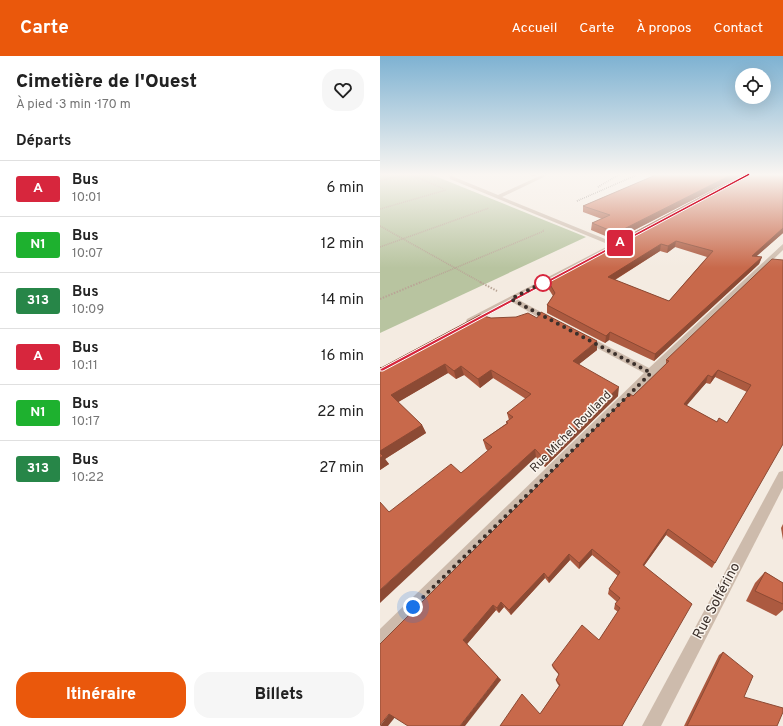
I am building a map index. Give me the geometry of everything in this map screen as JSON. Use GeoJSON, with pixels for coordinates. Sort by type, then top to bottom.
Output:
{"type":"FeatureCollection","features":[{"type":"Feature","properties":{"kind":"street"},"geometry":{"type":"LineString","coordinates":[[518,205],[615,245]]}},
{"type":"Feature","properties":{"kind":"street"},"geometry":{"type":"LineString","coordinates":[[464,324],[645,230]]}},
{"type":"Feature","properties":{"kind":"street","name":"Rue Michel Roulland"},"geometry":{"type":"LineString","coordinates":[[380,640],[651,373],[783,246]]}},
{"type":"Feature","properties":{"kind":"street"},"geometry":{"type":"LineString","coordinates":[[511,299],[561,326]]}},
{"type":"Feature","properties":{"kind":"street"},"geometry":{"type":"LineString","coordinates":[[575,333],[651,373]]}},
{"type":"Feature","properties":{"kind":"street","name":"Rue Solférino"},"geometry":{"type":"LineString","coordinates":[[651,726],[783,476]]}},
{"type":"Feature","properties":{"kind":"path"},"geometry":{"type":"LineString","coordinates":[[380,209],[393,205]]}},
{"type":"Feature","properties":{"kind":"path"},"geometry":{"type":"LineString","coordinates":[[380,247],[490,208],[484,205]]}},
{"type":"Feature","properties":{"kind":"path"},"geometry":{"type":"LineString","coordinates":[[380,226],[511,299]]}},
{"type":"Feature","properties":{"kind":"path"},"geometry":{"type":"LineString","coordinates":[[380,299],[544,231],[537,228]]}},
{"type":"Feature","properties":{"kind":"green space"},"geometry":{"type":"Polygon","coordinates":[[[380,205],[507,205],[586,237],[380,333],[380,205]]]}},
{"type":"Feature","properties":{"kind":"building"},"geometry":{"type":"Polygon","coordinates":[[[671,205],[616,233],[592,223],[610,215],[583,206],[671,205]]]}},
{"type":"Feature","properties":{"kind":"building"},"geometry":{"type":"Polygon","coordinates":[[[685,205],[783,205],[783,228],[752,256],[762,257],[655,354],[610,332],[606,336],[547,305],[555,293],[548,281],[629,238],[626,237],[685,205]],[[676,241],[668,246],[661,244],[608,277],[669,301],[713,251],[676,241]]]}},
{"type":"Feature","properties":{"kind":"building"},"geometry":{"type":"Polygon","coordinates":[[[772,259],[783,260],[783,444],[715,563],[668,529],[643,565],[692,604],[622,726],[500,726],[522,694],[540,714],[560,685],[556,680],[559,674],[552,665],[582,625],[599,640],[620,608],[615,604],[620,598],[609,589],[620,572],[592,549],[579,563],[569,554],[548,578],[544,573],[509,610],[501,602],[497,608],[493,605],[463,640],[498,677],[460,726],[408,726],[389,714],[380,725],[380,644],[630,394],[633,396],[669,361],[666,360],[772,259]],[[718,370],[712,377],[708,375],[684,404],[717,422],[719,418],[727,423],[751,385],[718,370]]]}},
{"type":"Feature","properties":{"kind":"building"},"geometry":{"type":"Polygon","coordinates":[[[541,312],[597,341],[573,361],[619,387],[544,459],[535,449],[380,590],[380,502],[389,512],[451,464],[461,473],[492,447],[483,440],[508,423],[506,422],[513,417],[507,413],[531,394],[491,370],[478,379],[461,366],[454,371],[445,364],[391,395],[422,425],[380,451],[380,367],[381,368],[480,315],[491,318],[516,317],[528,313],[537,318],[541,312]]]}},
{"type":"Feature","properties":{"kind":"building"},"geometry":{"type":"Polygon","coordinates":[[[765,572],[783,583],[783,604],[755,591],[765,572]]]}},
{"type":"Feature","properties":{"kind":"building"},"geometry":{"type":"Polygon","coordinates":[[[723,652],[753,676],[744,697],[783,708],[783,712],[777,726],[687,726],[723,652]]]}},
{"type":"Feature","properties":{"kind":"bus line","name":"A"},"geometry":{"type":"LineString","coordinates":[[380,369],[691,205]]}},
{"type":"Feature","properties":{"kind":"route"},"geometry":{"type":"LineString","coordinates":[[413,607],[651,373],[511,299],[544,282],[543,283]]}}]}
